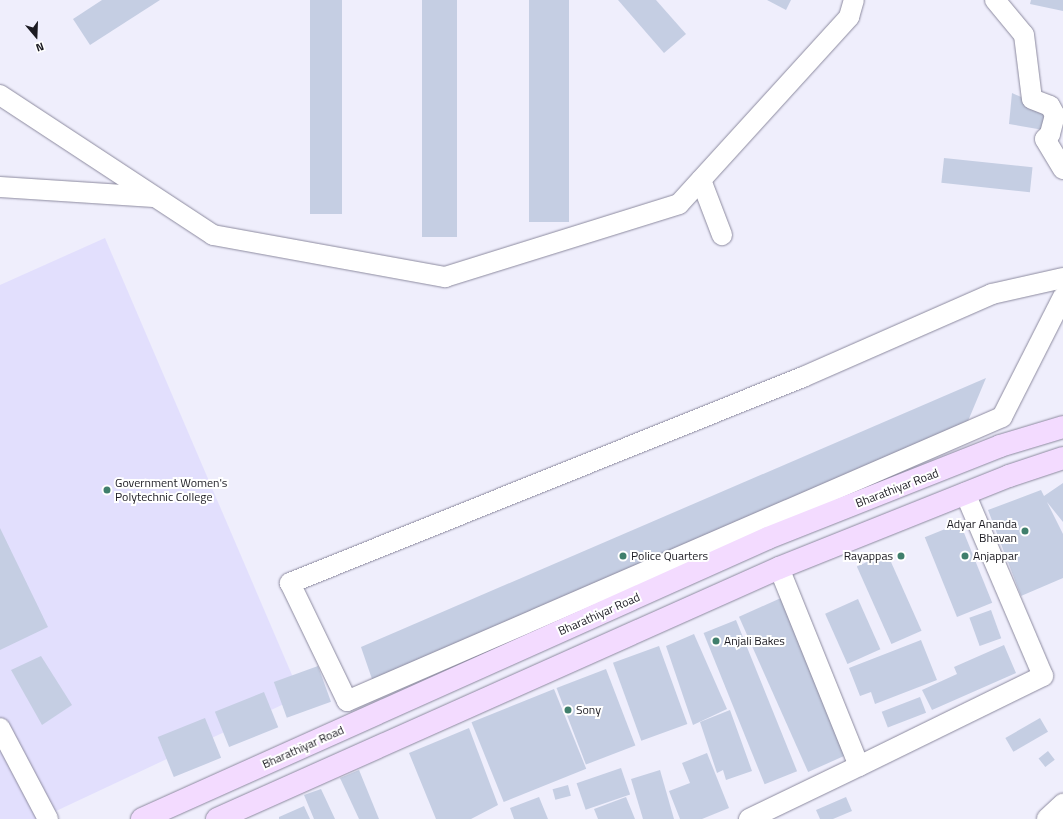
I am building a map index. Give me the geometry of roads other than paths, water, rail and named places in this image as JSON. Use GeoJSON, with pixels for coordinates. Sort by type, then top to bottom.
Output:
{"type":"FeatureCollection","features":[{"type":"Feature","properties":{"kind":"main road","name":"Bharathiyar Road"},"geometry":{"type":"LineString","coordinates":[[152,817],[768,538],[1000,446],[1063,427]]}},
{"type":"Feature","properties":{"kind":"main road"},"geometry":{"type":"LineString","coordinates":[[217,819],[779,568],[965,493],[1063,458]]}},
{"type":"Feature","properties":{"kind":"street"},"geometry":{"type":"LineString","coordinates":[[0,95],[213,235],[445,277],[679,204],[849,17],[854,0]]}},
{"type":"Feature","properties":{"kind":"street"},"geometry":{"type":"LineString","coordinates":[[995,0],[1024,35],[1032,99],[1050,106],[1054,115],[1050,134],[1045,139],[1063,169]]}},
{"type":"Feature","properties":{"kind":"street"},"geometry":{"type":"LineString","coordinates":[[701,180],[722,235]]}},
{"type":"Feature","properties":{"kind":"street"},"geometry":{"type":"LineString","coordinates":[[0,187],[154,197]]}},
{"type":"Feature","properties":{"kind":"street"},"geometry":{"type":"LineString","coordinates":[[1063,278],[985,297],[803,377],[290,583],[347,701],[1002,417],[1063,297]]}},
{"type":"Feature","properties":{"kind":"street"},"geometry":{"type":"LineString","coordinates":[[749,819],[1043,676],[965,493]]}},
{"type":"Feature","properties":{"kind":"street"},"geometry":{"type":"LineString","coordinates":[[779,568],[859,766]]}},
{"type":"Feature","properties":{"kind":"street"},"geometry":{"type":"LineString","coordinates":[[0,728],[48,819]]}},
{"type":"Feature","properties":{"kind":"street"},"geometry":{"type":"LineString","coordinates":[[1048,819],[1063,805]]}},
{"type":"Feature","properties":{"kind":"place","name":"Government Women's Polytechnic College"},"geometry":{"type":"Point","coordinates":[107,490]}},
{"type":"Feature","properties":{"kind":"place","name":"Adyar Ananda Bhavan"},"geometry":{"type":"Point","coordinates":[1025,531]}},
{"type":"Feature","properties":{"kind":"place","name":"Police Quarters"},"geometry":{"type":"Point","coordinates":[623,556]}},
{"type":"Feature","properties":{"kind":"place","name":"Rayappas"},"geometry":{"type":"Point","coordinates":[901,556]}},
{"type":"Feature","properties":{"kind":"place","name":"Anjappar"},"geometry":{"type":"Point","coordinates":[965,556]}},
{"type":"Feature","properties":{"kind":"place","name":"Anjali Bakes"},"geometry":{"type":"Point","coordinates":[716,641]}},
{"type":"Feature","properties":{"kind":"place","name":"Sony"},"geometry":{"type":"Point","coordinates":[568,710]}}]}
